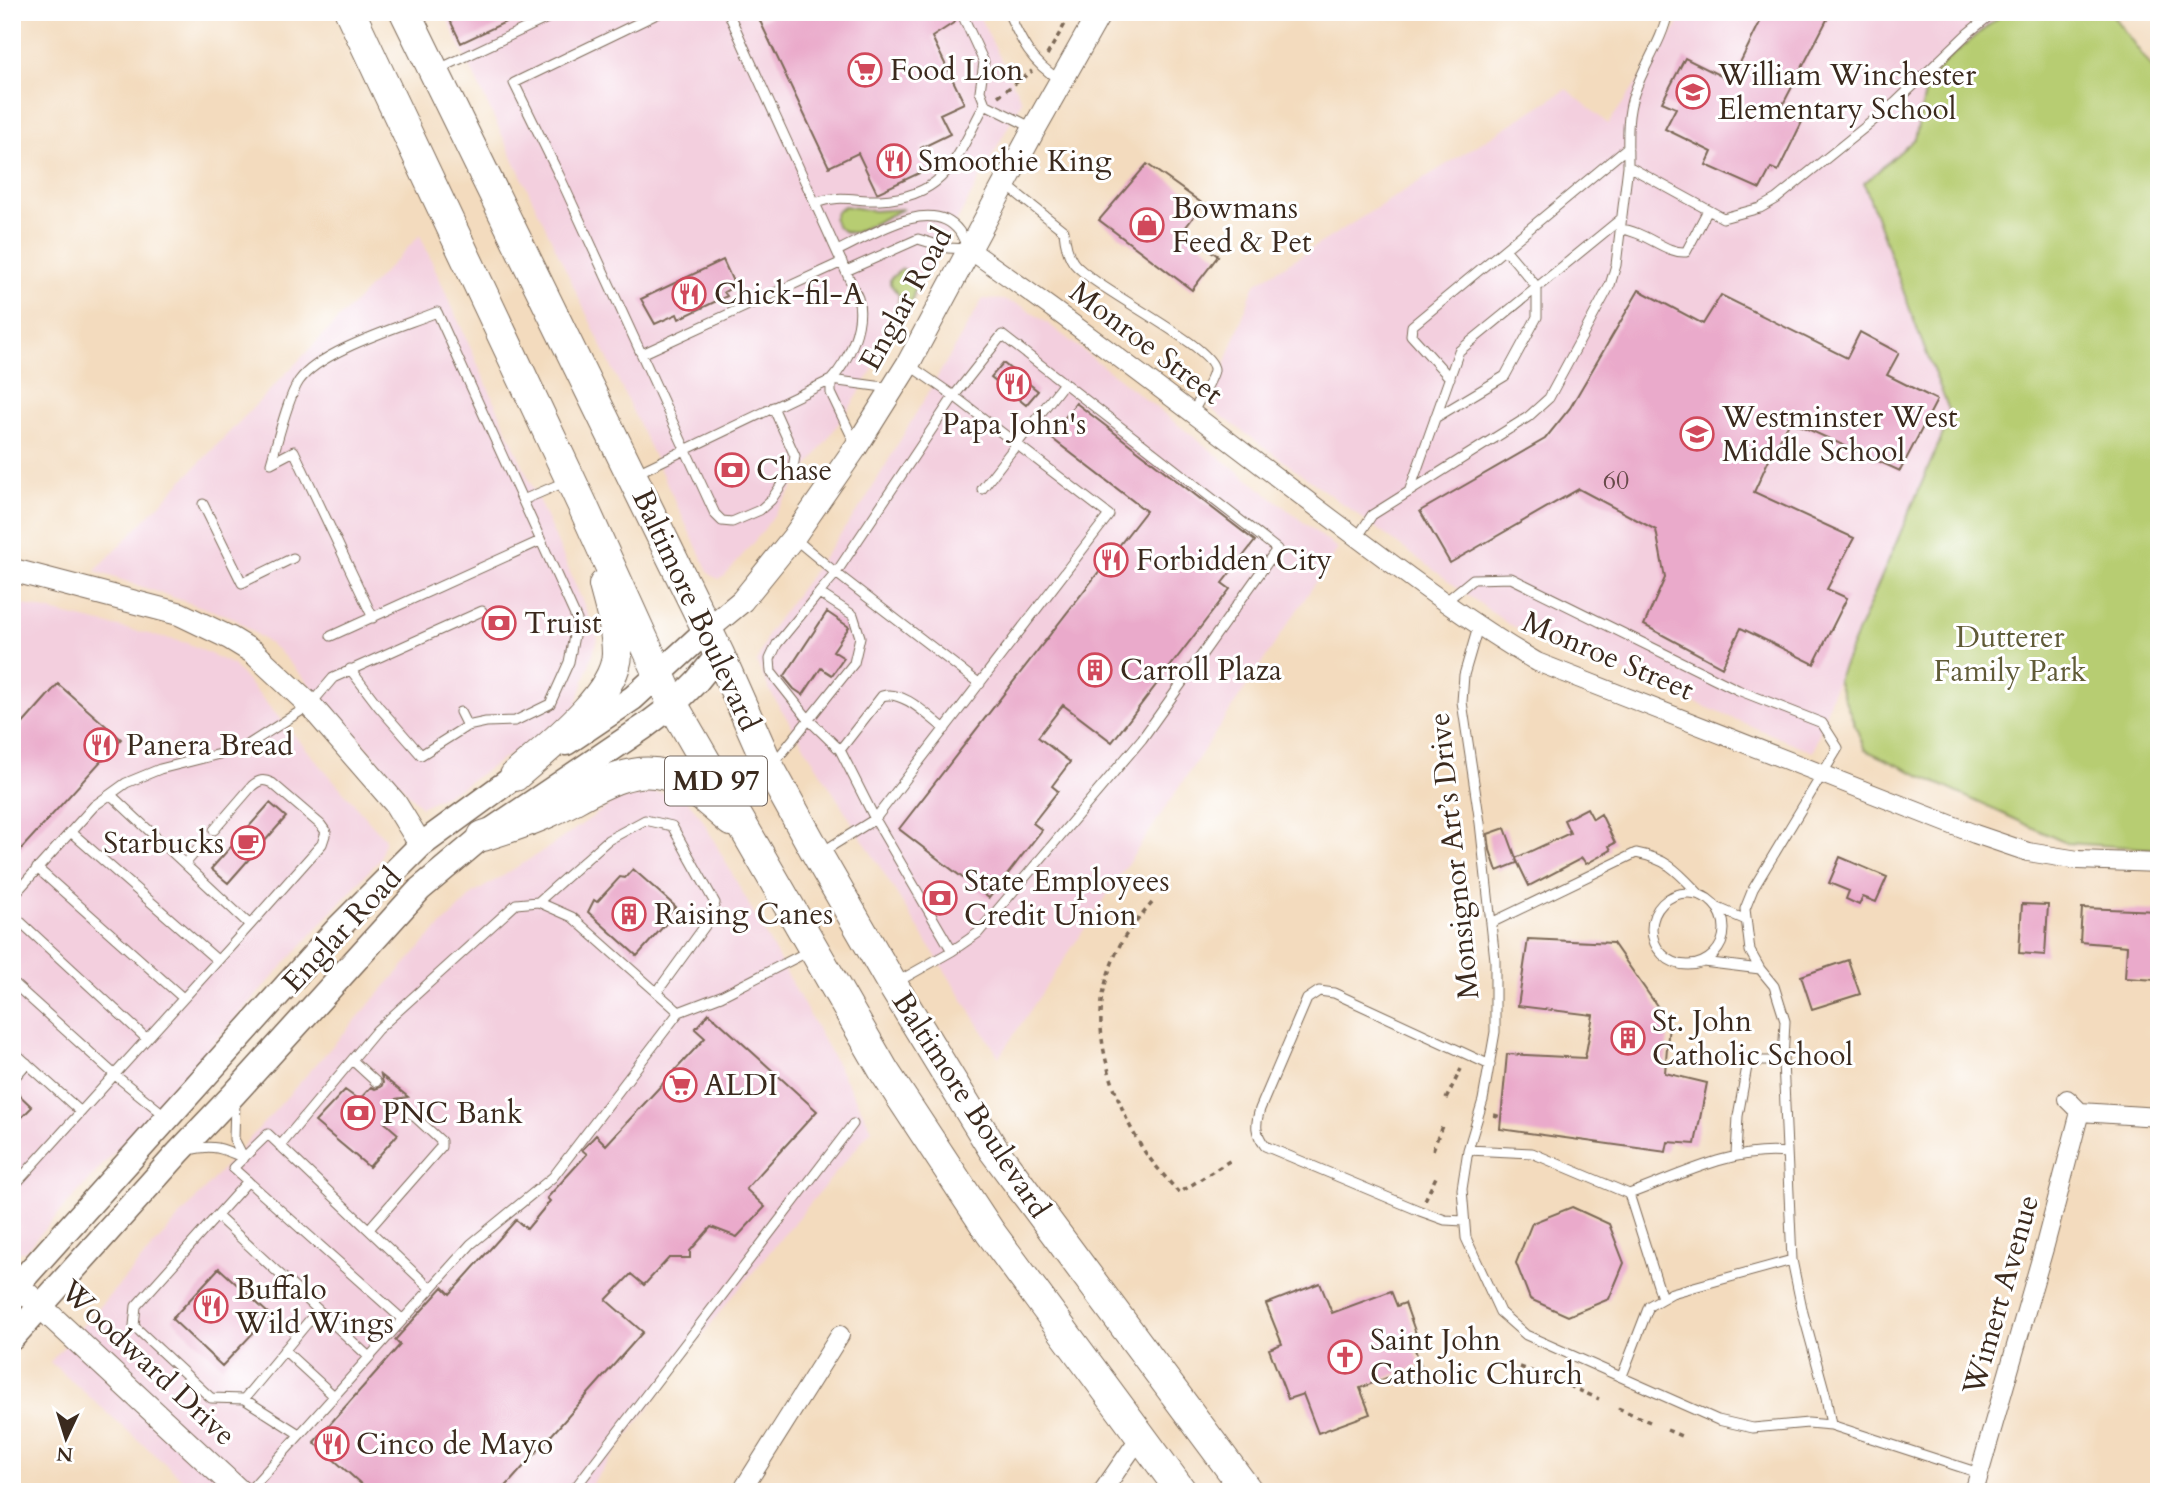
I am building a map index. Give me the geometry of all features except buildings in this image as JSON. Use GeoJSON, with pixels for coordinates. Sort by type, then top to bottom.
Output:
{"type":"FeatureCollection","features":[{"type":"Feature","properties":{"kind":"highway","name":"Baltimore Boulevard"},"geometry":{"type":"LineString","coordinates":[[350,12],[673,705],[884,1072],[990,1232],[1182,1492]]}},
{"type":"Feature","properties":{"kind":"highway","name":"Baltimore Boulevard"},"geometry":{"type":"LineString","coordinates":[[405,12],[713,642],[769,767],[817,855],[993,1149],[1248,1492]]}},
{"type":"Feature","properties":{"kind":"highway"},"geometry":{"type":"LineString","coordinates":[[514,776],[580,718],[604,687],[615,664],[617,654],[611,611],[576,492]]}},
{"type":"Feature","properties":{"kind":"highway"},"geometry":{"type":"LineString","coordinates":[[483,836],[549,813],[606,782],[644,772],[665,775],[696,791],[735,824],[758,855]]}},
{"type":"Feature","properties":{"kind":"main road","name":"Englar Road"},"geometry":{"type":"LineString","coordinates":[[14,1285],[339,927],[421,845],[514,776],[620,708],[659,675],[713,642]]}},
{"type":"Feature","properties":{"kind":"main road","name":"Englar Road"},"geometry":{"type":"LineString","coordinates":[[12,1338],[420,889],[483,836],[673,705],[697,681],[713,642]]}},
{"type":"Feature","properties":{"kind":"street","name":"Englar Road"},"geometry":{"type":"LineString","coordinates":[[713,642],[793,538],[856,447],[908,364],[1100,12]]}},
{"type":"Feature","properties":{"kind":"street","name":"Monroe Street"},"geometry":{"type":"LineString","coordinates":[[970,250],[1039,297],[1445,603],[1537,662],[1975,834],[2028,852],[2078,859],[2159,863]]}},
{"type":"Feature","properties":{"kind":"street"},"geometry":{"type":"LineString","coordinates":[[12,570],[180,614],[253,652],[310,705],[395,803],[421,845]]}},
{"type":"Feature","properties":{"kind":"street"},"geometry":{"type":"LineString","coordinates":[[2067,1099],[2080,1112],[2159,1117]]}},
{"type":"Feature","properties":{"kind":"street","name":"Wimert Avenue"},"geometry":{"type":"LineString","coordinates":[[1974,1492],[2080,1112]]}},
{"type":"Feature","properties":{"kind":"street","name":"Woodward Drive"},"geometry":{"type":"LineString","coordinates":[[14,1285],[41,1306],[240,1492]]}},
{"type":"Feature","properties":{"kind":"street"},"geometry":{"type":"LineString","coordinates":[[741,1492],[840,1335]]}},
{"type":"Feature","properties":{"kind":"street"},"geometry":{"type":"LineString","coordinates":[[1102,1492],[1140,1437]]}},
{"type":"Feature","properties":{"kind":"lane"},"geometry":{"type":"LineString","coordinates":[[434,71],[560,12]]}},
{"type":"Feature","properties":{"kind":"lane"},"geometry":{"type":"LineString","coordinates":[[661,12],[514,83],[718,518],[732,522],[760,510],[771,500],[795,462],[795,456],[773,407]]}},
{"type":"Feature","properties":{"kind":"lane"},"geometry":{"type":"LineString","coordinates":[[632,475],[831,380],[839,370],[861,321],[862,310],[858,298],[728,12]]}},
{"type":"Feature","properties":{"kind":"lane"},"geometry":{"type":"LineString","coordinates":[[961,12],[984,62],[980,91],[985,104],[1034,129]]}},
{"type":"Feature","properties":{"kind":"lane"},"geometry":{"type":"LineString","coordinates":[[1008,12],[1030,56],[1062,81]]}},
{"type":"Feature","properties":{"kind":"lane"},"geometry":{"type":"LineString","coordinates":[[1357,538],[1372,515],[1528,417],[1549,398],[1610,285],[1616,265],[1628,166],[1630,105],[1660,41],[1668,12]]}},
{"type":"Feature","properties":{"kind":"lane"},"geometry":{"type":"LineString","coordinates":[[1628,166],[1723,218],[1760,208],[1776,199],[1895,103],[1968,33],[1994,12]]}},
{"type":"Feature","properties":{"kind":"lane"},"geometry":{"type":"LineString","coordinates":[[816,203],[842,197],[877,200],[895,198],[931,186],[950,168],[985,104]]}},
{"type":"Feature","properties":{"kind":"lane"},"geometry":{"type":"LineString","coordinates":[[1450,378],[1412,335],[1412,326],[1628,147]]}},
{"type":"Feature","properties":{"kind":"lane"},"geometry":{"type":"LineString","coordinates":[[1005,184],[1064,231],[1066,247],[1074,263],[1194,345],[1212,361],[1214,371],[1192,414]]}},
{"type":"Feature","properties":{"kind":"lane"},"geometry":{"type":"LineString","coordinates":[[1620,229],[1635,230],[1677,253],[1686,252],[1708,210]]}},
{"type":"Feature","properties":{"kind":"lane"},"geometry":{"type":"LineString","coordinates":[[837,251],[911,217],[926,215],[953,225],[970,250]]}},
{"type":"Feature","properties":{"kind":"lane"},"geometry":{"type":"LineString","coordinates":[[1409,492],[1459,351],[1622,218]]}},
{"type":"Feature","properties":{"kind":"lane"},"geometry":{"type":"LineString","coordinates":[[642,354],[769,294],[918,239],[942,247],[970,250]]}},
{"type":"Feature","properties":{"kind":"lane"},"geometry":{"type":"LineString","coordinates":[[1435,418],[1505,376],[1537,317],[1537,288],[1505,249]]}},
{"type":"Feature","properties":{"kind":"lane"},"geometry":{"type":"LineString","coordinates":[[351,669],[379,707],[421,755],[467,726],[515,720],[550,704],[569,663],[577,620],[437,312],[341,351],[310,368],[297,384],[271,463],[294,451],[373,618]]}},
{"type":"Feature","properties":{"kind":"lane"},"geometry":{"type":"LineString","coordinates":[[892,984],[952,951],[978,933],[1142,739],[1277,549],[1002,335],[954,396],[836,573],[777,644],[770,659],[771,672],[809,720],[840,750],[875,819],[952,951]]}},
{"type":"Feature","properties":{"kind":"lane"},"geometry":{"type":"LineString","coordinates":[[817,855],[875,819],[1110,515],[908,364]]}},
{"type":"Feature","properties":{"kind":"lane"},"geometry":{"type":"LineString","coordinates":[[831,380],[893,388]]}},
{"type":"Feature","properties":{"kind":"lane"},"geometry":{"type":"LineString","coordinates":[[831,380],[831,393],[856,447]]}},
{"type":"Feature","properties":{"kind":"lane"},"geometry":{"type":"LineString","coordinates":[[982,489],[1064,383]]}},
{"type":"Feature","properties":{"kind":"lane"},"geometry":{"type":"LineString","coordinates":[[523,500],[576,492]]}},
{"type":"Feature","properties":{"kind":"lane"},"geometry":{"type":"LineString","coordinates":[[203,504],[242,583],[293,558]]}},
{"type":"Feature","properties":{"kind":"lane"},"geometry":{"type":"LineString","coordinates":[[793,538],[979,684]]}},
{"type":"Feature","properties":{"kind":"lane"},"geometry":{"type":"LineString","coordinates":[[331,636],[540,541]]}},
{"type":"Feature","properties":{"kind":"lane"},"geometry":{"type":"LineString","coordinates":[[1445,603],[1473,579],[1511,578],[1738,690],[1822,723],[1838,748],[1753,889],[1745,909],[1750,951],[1773,986],[1782,1005],[1785,1021],[1783,1060],[1792,1260],[1831,1425]]}},
{"type":"Feature","properties":{"kind":"lane"},"geometry":{"type":"LineString","coordinates":[[769,767],[854,663],[860,637],[853,615],[820,593]]}},
{"type":"Feature","properties":{"kind":"lane"},"geometry":{"type":"LineString","coordinates":[[12,897],[94,806],[126,783],[160,769],[243,748],[310,705],[333,678],[482,611]]}},
{"type":"Feature","properties":{"kind":"lane","name":"Monsignor Art’s Drive"},"geometry":{"type":"LineString","coordinates":[[1478,626],[1464,675],[1462,702],[1480,823],[1495,960],[1495,1032],[1483,1100],[1468,1150],[1462,1189],[1466,1238],[1500,1312],[1526,1335],[1718,1420],[1753,1428],[1808,1423],[1831,1425],[1979,1473]]}},
{"type":"Feature","properties":{"kind":"lane"},"geometry":{"type":"LineString","coordinates":[[840,750],[882,695],[890,693],[901,697],[945,729]]}},
{"type":"Feature","properties":{"kind":"lane"},"geometry":{"type":"LineString","coordinates":[[460,712],[467,726]]}},
{"type":"Feature","properties":{"kind":"lane"},"geometry":{"type":"LineString","coordinates":[[12,1188],[322,844],[326,832],[272,783],[265,780],[252,786],[214,830]]}},
{"type":"Feature","properties":{"kind":"lane"},"geometry":{"type":"LineString","coordinates":[[111,794],[250,925]]}},
{"type":"Feature","properties":{"kind":"lane"},"geometry":{"type":"LineString","coordinates":[[538,902],[608,840],[645,820],[672,826],[715,903],[707,923],[657,992]]}},
{"type":"Feature","properties":{"kind":"lane"},"geometry":{"type":"LineString","coordinates":[[71,832],[217,960]]}},
{"type":"Feature","properties":{"kind":"lane"},"geometry":{"type":"LineString","coordinates":[[185,864],[203,843]]}},
{"type":"Feature","properties":{"kind":"lane"},"geometry":{"type":"LineString","coordinates":[[1491,923],[1636,853],[1653,856],[1672,865],[1700,895]]}},
{"type":"Feature","properties":{"kind":"lane"},"geometry":{"type":"LineString","coordinates":[[37,868],[183,998]]}},
{"type":"Feature","properties":{"kind":"lane"},"geometry":{"type":"LineString","coordinates":[[1746,920],[1718,908],[1706,897],[1681,893],[1669,897],[1660,905],[1653,916],[1651,927],[1658,950],[1679,964],[1703,962],[1760,969]]}},
{"type":"Feature","properties":{"kind":"lane"},"geometry":{"type":"LineString","coordinates":[[280,1146],[377,1030],[516,904],[538,902],[572,917],[679,1012]]}},
{"type":"Feature","properties":{"kind":"lane"},"geometry":{"type":"LineString","coordinates":[[1703,962],[1713,955],[1721,944],[1723,920],[1718,908]]}},
{"type":"Feature","properties":{"kind":"lane"},"geometry":{"type":"LineString","coordinates":[[12,914],[147,1038]]}},
{"type":"Feature","properties":{"kind":"lane"},"geometry":{"type":"LineString","coordinates":[[248,1492],[471,1244],[553,1177],[679,1012],[721,996],[812,950]]}},
{"type":"Feature","properties":{"kind":"lane"},"geometry":{"type":"LineString","coordinates":[[12,982],[115,1075],[168,1118]]}},
{"type":"Feature","properties":{"kind":"lane"},"geometry":{"type":"LineString","coordinates":[[1464,1221],[1445,1220],[1420,1211],[1265,1146],[1255,1125],[1307,999],[1319,992],[1334,993],[1490,1065]]}},
{"type":"Feature","properties":{"kind":"lane"},"geometry":{"type":"LineString","coordinates":[[12,1050],[81,1112]]}},
{"type":"Feature","properties":{"kind":"lane"},"geometry":{"type":"LineString","coordinates":[[352,1060],[376,1082]]}},
{"type":"Feature","properties":{"kind":"lane"},"geometry":{"type":"LineString","coordinates":[[1736,1155],[1738,1116],[1748,1061],[1783,1060]]}},
{"type":"Feature","properties":{"kind":"lane"},"geometry":{"type":"LineString","coordinates":[[12,1080],[27,1063]]}},
{"type":"Feature","properties":{"kind":"lane"},"geometry":{"type":"LineString","coordinates":[[235,1093],[234,1139],[244,1158]]}},
{"type":"Feature","properties":{"kind":"lane"},"geometry":{"type":"LineString","coordinates":[[369,1229],[441,1147],[441,1141],[401,1104]]}},
{"type":"Feature","properties":{"kind":"lane"},"geometry":{"type":"LineString","coordinates":[[572,1492],[853,1125]]}},
{"type":"Feature","properties":{"kind":"lane"},"geometry":{"type":"LineString","coordinates":[[402,1319],[233,1168],[268,1134],[430,1288]]}},
{"type":"Feature","properties":{"kind":"lane"},"geometry":{"type":"LineString","coordinates":[[178,1153],[206,1146],[222,1148],[244,1158]]}},
{"type":"Feature","properties":{"kind":"lane"},"geometry":{"type":"LineString","coordinates":[[1468,1150],[1532,1153],[1629,1194],[1736,1155],[1787,1153]]}},
{"type":"Feature","properties":{"kind":"lane"},"geometry":{"type":"LineString","coordinates":[[248,1181],[136,1306],[134,1326],[211,1398],[244,1399],[299,1434]]}},
{"type":"Feature","properties":{"kind":"lane"},"geometry":{"type":"LineString","coordinates":[[1629,1194],[1662,1298]]}},
{"type":"Feature","properties":{"kind":"lane"},"geometry":{"type":"LineString","coordinates":[[217,1216],[368,1356]]}},
{"type":"Feature","properties":{"kind":"lane"},"geometry":{"type":"LineString","coordinates":[[1622,1376],[1648,1306],[1672,1293],[1792,1260]]}},
{"type":"Feature","properties":{"kind":"lane"},"geometry":{"type":"LineString","coordinates":[[244,1399],[318,1310]]}},
{"type":"Feature","properties":{"kind":"lane"},"geometry":{"type":"LineString","coordinates":[[284,1350],[333,1395]]}},
{"type":"Feature","properties":{"kind":"path"},"geometry":{"type":"LineString","coordinates":[[1049,53],[1072,12]]}},
{"type":"Feature","properties":{"kind":"path"},"geometry":{"type":"LineString","coordinates":[[1001,94],[1029,74]]}},
{"type":"Feature","properties":{"kind":"path"},"geometry":{"type":"LineString","coordinates":[[1152,903],[1124,939],[1112,963],[1104,990],[1100,1024],[1105,1064],[1125,1115],[1146,1154],[1179,1193],[1231,1160]]}},
{"type":"Feature","properties":{"kind":"path"},"geometry":{"type":"LineString","coordinates":[[1447,1099],[1461,1069]]}},
{"type":"Feature","properties":{"kind":"path"},"geometry":{"type":"LineString","coordinates":[[1494,1115],[1501,1117]]}},
{"type":"Feature","properties":{"kind":"path"},"geometry":{"type":"LineString","coordinates":[[1433,1150],[1443,1123]]}},
{"type":"Feature","properties":{"kind":"path"},"geometry":{"type":"LineString","coordinates":[[1422,1205],[1436,1177]]}},
{"type":"Feature","properties":{"kind":"path"},"geometry":{"type":"LineString","coordinates":[[1520,1367],[1552,1378]]}},
{"type":"Feature","properties":{"kind":"path"},"geometry":{"type":"LineString","coordinates":[[1569,1386],[1599,1399]]}},
{"type":"Feature","properties":{"kind":"path"},"geometry":{"type":"LineString","coordinates":[[1618,1408],[1650,1422]]}},
{"type":"Feature","properties":{"kind":"path"},"geometry":{"type":"LineString","coordinates":[[1667,1430],[1681,1436]]}},
{"type":"Feature","properties":{"kind":"shaded area"},"geometry":{"type":"Polygon","coordinates":[[[444,12],[977,12],[1022,101],[928,275],[853,403],[762,532],[725,576],[719,579],[708,571],[444,12]]]}},
{"type":"Feature","properties":{"kind":"shaded area"},"geometry":{"type":"Polygon","coordinates":[[[1680,12],[2005,12],[1942,64],[1926,89],[1915,139],[1864,183],[1951,415],[1837,679],[1813,752],[1508,624],[1209,407],[1255,284],[1567,89],[1608,124],[1677,27],[1680,12]]]}},
{"type":"Feature","properties":{"kind":"shaded area"},"geometry":{"type":"Polygon","coordinates":[[[420,235],[598,638],[574,712],[461,787],[421,807],[279,651],[234,618],[95,571],[420,235]]]}},
{"type":"Feature","properties":{"kind":"shaded area","name":"Carroll Plaza"},"geometry":{"type":"Polygon","coordinates":[[[983,299],[1004,300],[1022,306],[1046,322],[1338,549],[999,1057],[771,693],[757,663],[768,633],[864,502],[983,299]]]}},
{"type":"Feature","properties":{"kind":"shaded area"},"geometry":{"type":"Polygon","coordinates":[[[12,602],[187,643],[233,665],[385,839],[380,859],[24,1252],[12,1252],[12,602]]]}},
{"type":"Feature","properties":{"kind":"shaded area"},"geometry":{"type":"Polygon","coordinates":[[[652,792],[682,795],[701,817],[872,1129],[719,1313],[586,1492],[197,1492],[50,1362],[428,939],[473,894],[551,846],[615,801],[652,792]]]}},
{"type":"Feature","properties":{"kind":"green space","name":"Dutterer Family Park"},"geometry":{"type":"Polygon","coordinates":[[[2005,12],[2110,12],[2159,77],[2159,849],[2066,843],[1865,750],[1837,680],[1951,415],[1864,183],[1915,139],[1926,89],[1942,64],[2005,12]]]}},
{"type":"Feature","properties":{"kind":"green space"},"geometry":{"type":"Polygon","coordinates":[[[845,206],[874,211],[903,209],[856,232],[849,232],[842,230],[834,219],[836,212],[845,206]]]}},
{"type":"Feature","properties":{"kind":"green space"},"geometry":{"type":"Polygon","coordinates":[[[902,269],[913,274],[914,292],[903,317],[899,322],[891,322],[890,316],[898,306],[899,295],[890,284],[890,279],[902,269]]]}},
{"type":"Feature","properties":{"kind":"place","name":"Food Lion"},"geometry":{"type":"Point","coordinates":[865,70]}},
{"type":"Feature","properties":{"kind":"place","name":"William Winchester Elementary School"},"geometry":{"type":"Point","coordinates":[1693,92]}},
{"type":"Feature","properties":{"kind":"place","name":"Smoothie King"},"geometry":{"type":"Point","coordinates":[894,161]}},
{"type":"Feature","properties":{"kind":"place","name":"Bowmans Feed & Pet"},"geometry":{"type":"Point","coordinates":[1147,225]}},
{"type":"Feature","properties":{"kind":"place","name":"Chick-fil-A"},"geometry":{"type":"Point","coordinates":[689,294]}},
{"type":"Feature","properties":{"kind":"place","name":"Papa John's"},"geometry":{"type":"Point","coordinates":[1014,384]}},
{"type":"Feature","properties":{"kind":"place","name":"Westminster West Middle School"},"geometry":{"type":"Point","coordinates":[1697,434]}},
{"type":"Feature","properties":{"kind":"place","name":"Chase"},"geometry":{"type":"Point","coordinates":[732,470]}},
{"type":"Feature","properties":{"kind":"place","name":"Forbidden City"},"geometry":{"type":"Point","coordinates":[1111,560]}},
{"type":"Feature","properties":{"kind":"place","name":"Truist"},"geometry":{"type":"Point","coordinates":[499,623]}},
{"type":"Feature","properties":{"kind":"place","name":"Carroll Plaza"},"geometry":{"type":"Point","coordinates":[1095,670]}},
{"type":"Feature","properties":{"kind":"place","name":"Panera Bread"},"geometry":{"type":"Point","coordinates":[101,745]}},
{"type":"Feature","properties":{"kind":"place","name":"Starbucks"},"geometry":{"type":"Point","coordinates":[248,843]}},
{"type":"Feature","properties":{"kind":"place","name":"State Employees Credit Union"},"geometry":{"type":"Point","coordinates":[940,898]}},
{"type":"Feature","properties":{"kind":"place","name":"Raising Canes"},"geometry":{"type":"Point","coordinates":[629,914]}},
{"type":"Feature","properties":{"kind":"place","name":"St. John Catholic School"},"geometry":{"type":"Point","coordinates":[1628,1038]}},
{"type":"Feature","properties":{"kind":"place","name":"ALDI"},"geometry":{"type":"Point","coordinates":[680,1085]}},
{"type":"Feature","properties":{"kind":"place","name":"PNC Bank"},"geometry":{"type":"Point","coordinates":[358,1113]}},
{"type":"Feature","properties":{"kind":"place","name":"Buffalo Wild Wings"},"geometry":{"type":"Point","coordinates":[211,1306]}},
{"type":"Feature","properties":{"kind":"place","name":"Saint John Catholic Church"},"geometry":{"type":"Point","coordinates":[1345,1357]}},
{"type":"Feature","properties":{"kind":"place","name":"Cinco de Mayo"},"geometry":{"type":"Point","coordinates":[332,1444]}}]}
